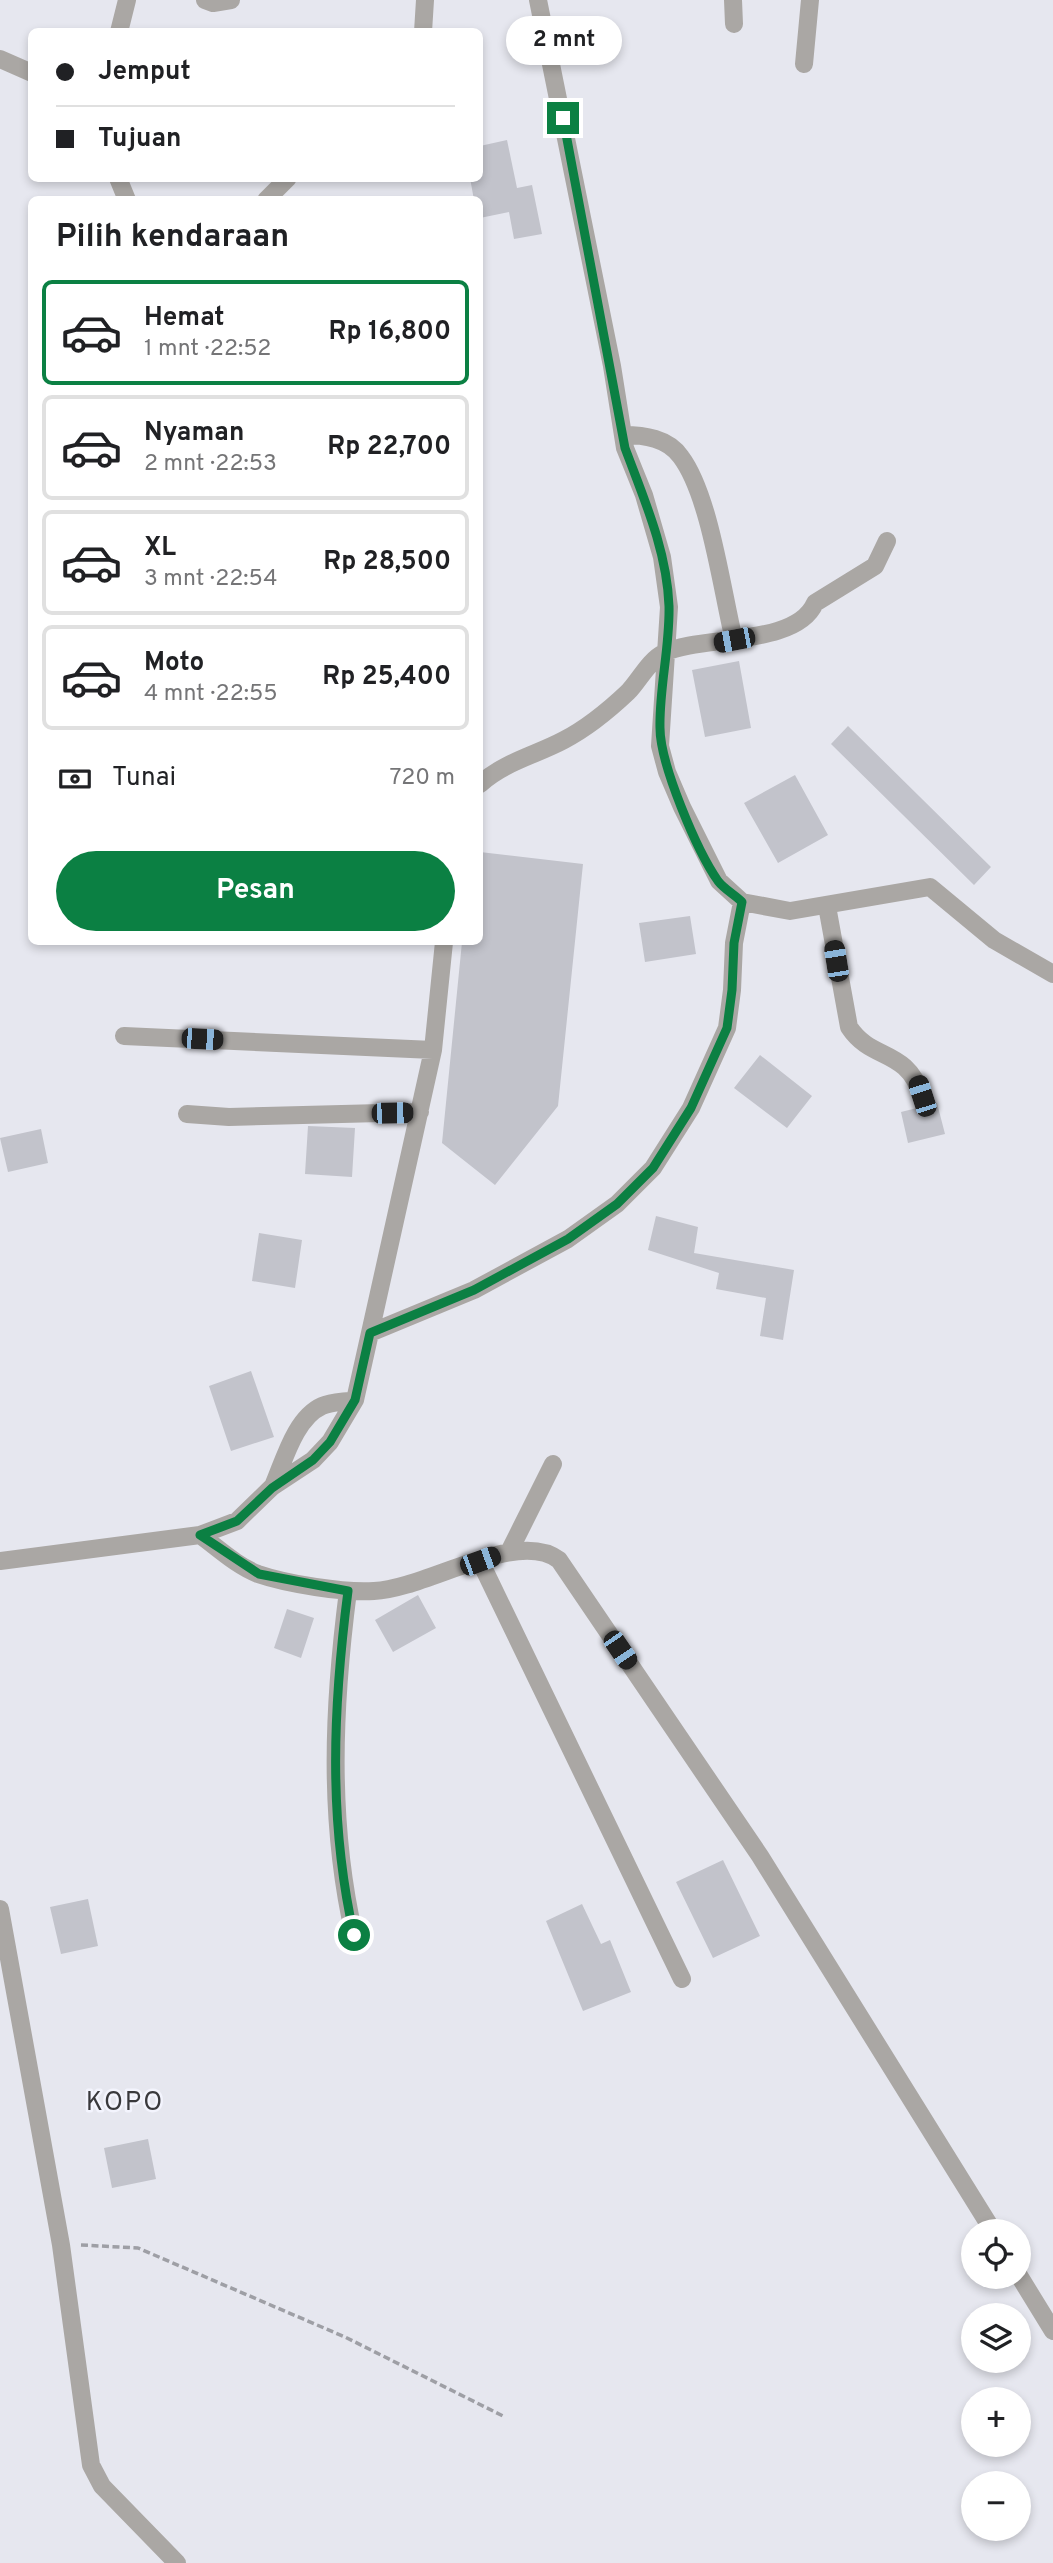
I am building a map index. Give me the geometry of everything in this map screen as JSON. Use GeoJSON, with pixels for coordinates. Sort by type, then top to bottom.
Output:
{"type":"FeatureCollection","features":[{"type":"Feature","properties":{"kind":"street"},"geometry":{"type":"LineString","coordinates":[[120,28],[127,0]]}},
{"type":"Feature","properties":{"kind":"street"},"geometry":{"type":"LineString","coordinates":[[205,0],[213,3],[231,0]]}},
{"type":"Feature","properties":{"kind":"street"},"geometry":{"type":"LineString","coordinates":[[423,28],[425,0]]}},
{"type":"Feature","properties":{"kind":"street"},"geometry":{"type":"LineString","coordinates":[[538,0],[612,366],[623,435],[662,557],[669,607],[660,725],[667,772],[719,881],[742,902],[777,910],[827,906],[930,887],[994,940],[1053,974]]}},
{"type":"Feature","properties":{"kind":"street"},"geometry":{"type":"LineString","coordinates":[[733,0],[734,24]]}},
{"type":"Feature","properties":{"kind":"street"},"geometry":{"type":"LineString","coordinates":[[804,64],[810,0]]}},
{"type":"Feature","properties":{"kind":"street"},"geometry":{"type":"LineString","coordinates":[[0,59],[28,71]]}},
{"type":"Feature","properties":{"kind":"street"},"geometry":{"type":"LineString","coordinates":[[270,196],[284,182]]}},
{"type":"Feature","properties":{"kind":"street"},"geometry":{"type":"LineString","coordinates":[[623,435],[650,435],[681,456],[701,500],[734,640]]}},
{"type":"Feature","properties":{"kind":"street"},"geometry":{"type":"LineString","coordinates":[[483,782],[498,769],[565,740],[594,721],[628,692],[664,653],[781,631],[810,614],[815,603],[875,566],[887,541]]}},
{"type":"Feature","properties":{"kind":"street"},"geometry":{"type":"LineString","coordinates":[[370,1333],[474,1290],[568,1239],[617,1204],[653,1168],[691,1108],[727,1028],[734,943],[742,902]]}},
{"type":"Feature","properties":{"kind":"street"},"geometry":{"type":"LineString","coordinates":[[827,906],[849,1027],[862,1041],[905,1065],[916,1080],[922,1096]]}},
{"type":"Feature","properties":{"kind":"street"},"geometry":{"type":"LineString","coordinates":[[0,1561],[200,1535],[237,1521],[272,1488],[321,1452],[355,1400],[433,1050],[444,945]]}},
{"type":"Feature","properties":{"kind":"street"},"geometry":{"type":"LineString","coordinates":[[124,1035],[433,1050]]}},
{"type":"Feature","properties":{"kind":"street"},"geometry":{"type":"LineString","coordinates":[[187,1114],[229,1117],[419,1112]]}},
{"type":"Feature","properties":{"kind":"street"},"geometry":{"type":"LineString","coordinates":[[272,1488],[308,1416],[327,1404],[355,1400]]}},
{"type":"Feature","properties":{"kind":"street"},"geometry":{"type":"LineString","coordinates":[[510,1550],[553,1464]]}},
{"type":"Feature","properties":{"kind":"street"},"geometry":{"type":"LineString","coordinates":[[200,1535],[259,1574],[348,1591],[377,1591],[404,1586],[510,1550],[547,1552],[570,1574],[760,1856],[986,2219]]}},
{"type":"Feature","properties":{"kind":"street"},"geometry":{"type":"LineString","coordinates":[[480,1561],[682,1979]]}},
{"type":"Feature","properties":{"kind":"street"},"geometry":{"type":"LineString","coordinates":[[348,1591],[337,1681],[334,1774],[338,1847],[354,1935]]}},
{"type":"Feature","properties":{"kind":"street"},"geometry":{"type":"LineString","coordinates":[[0,1909],[61,2245],[90,2460],[97,2479],[177,2563]]}},
{"type":"Feature","properties":{"kind":"street"},"geometry":{"type":"LineString","coordinates":[[1027,2289],[1053,2330]]}},
{"type":"Feature","properties":{"kind":"path"},"geometry":{"type":"LineString","coordinates":[[61,2245],[138,2248],[345,2337],[505,2417]]}},
{"type":"Feature","properties":{"kind":"building"},"geometry":{"type":"Polygon","coordinates":[[[507,140],[517,188],[532,185],[542,234],[514,239],[509,212],[483,217],[483,196],[473,196],[471,182],[483,182],[483,145],[507,140]]]}},
{"type":"Feature","properties":{"kind":"building"},"geometry":{"type":"Polygon","coordinates":[[[739,661],[751,728],[705,737],[692,670],[739,661]]]}},
{"type":"Feature","properties":{"kind":"building"},"geometry":{"type":"Polygon","coordinates":[[[848,726],[991,867],[974,885],[831,744],[848,726]]]}},
{"type":"Feature","properties":{"kind":"building"},"geometry":{"type":"Polygon","coordinates":[[[795,775],[828,835],[778,863],[744,803],[795,775]]]}},
{"type":"Feature","properties":{"kind":"building"},"geometry":{"type":"Polygon","coordinates":[[[483,852],[583,864],[558,1106],[495,1185],[442,1143],[462,945],[483,945],[483,852]]]}},
{"type":"Feature","properties":{"kind":"building"},"geometry":{"type":"Polygon","coordinates":[[[690,916],[696,954],[645,962],[639,923],[690,916]]]}},
{"type":"Feature","properties":{"kind":"building"},"geometry":{"type":"Polygon","coordinates":[[[760,1055],[812,1096],[787,1128],[734,1088],[760,1055]]]}},
{"type":"Feature","properties":{"kind":"building"},"geometry":{"type":"Polygon","coordinates":[[[937,1103],[945,1134],[908,1143],[901,1112],[937,1103]]]}},
{"type":"Feature","properties":{"kind":"building"},"geometry":{"type":"Polygon","coordinates":[[[308,1126],[355,1128],[352,1177],[305,1174],[308,1126]]]}},
{"type":"Feature","properties":{"kind":"building"},"geometry":{"type":"Polygon","coordinates":[[[41,1129],[48,1163],[8,1172],[0,1138],[41,1129]]]}},
{"type":"Feature","properties":{"kind":"building"},"geometry":{"type":"Polygon","coordinates":[[[656,1216],[698,1227],[694,1253],[794,1270],[783,1340],[760,1336],[766,1298],[716,1289],[719,1273],[648,1250],[656,1216]]]}},
{"type":"Feature","properties":{"kind":"building"},"geometry":{"type":"Polygon","coordinates":[[[259,1233],[302,1240],[295,1288],[252,1281],[259,1233]]]}},
{"type":"Feature","properties":{"kind":"building"},"geometry":{"type":"Polygon","coordinates":[[[251,1371],[274,1437],[231,1451],[209,1386],[251,1371]]]}},
{"type":"Feature","properties":{"kind":"building"},"geometry":{"type":"Polygon","coordinates":[[[418,1595],[436,1628],[393,1652],[375,1620],[418,1595]]]}},
{"type":"Feature","properties":{"kind":"building"},"geometry":{"type":"Polygon","coordinates":[[[287,1609],[314,1618],[301,1658],[274,1648],[287,1609]]]}},
{"type":"Feature","properties":{"kind":"building"},"geometry":{"type":"Polygon","coordinates":[[[723,1860],[760,1936],[713,1958],[676,1882],[723,1860]]]}},
{"type":"Feature","properties":{"kind":"building"},"geometry":{"type":"Polygon","coordinates":[[[88,1899],[98,1946],[61,1954],[50,1907],[88,1899]]]}},
{"type":"Feature","properties":{"kind":"building"},"geometry":{"type":"Polygon","coordinates":[[[582,1904],[601,1944],[610,1940],[631,1992],[583,2011],[546,1921],[582,1904]]]}},
{"type":"Feature","properties":{"kind":"building"},"geometry":{"type":"Polygon","coordinates":[[[148,2139],[156,2179],[112,2188],[104,2148],[148,2139]]]}},
{"type":"Feature","properties":{"kind":"district","name":"KOPO"},"geometry":{"type":"Point","coordinates":[125,2101]}},
{"type":"Feature","properties":{"kind":"route"},"geometry":{"type":"LineString","coordinates":[[354,1935],[343,1888],[334,1774],[337,1681],[348,1591],[259,1574],[234,1560],[200,1535],[237,1521],[272,1488],[313,1460],[330,1442],[355,1400],[370,1333],[474,1290],[583,1230],[617,1204],[653,1168],[667,1149],[691,1108],[723,1039],[730,1015],[734,943],[742,902],[719,881],[682,807],[667,772],[660,746],[669,607],[662,557],[644,495],[625,448],[612,366],[563,118]]}}]}
